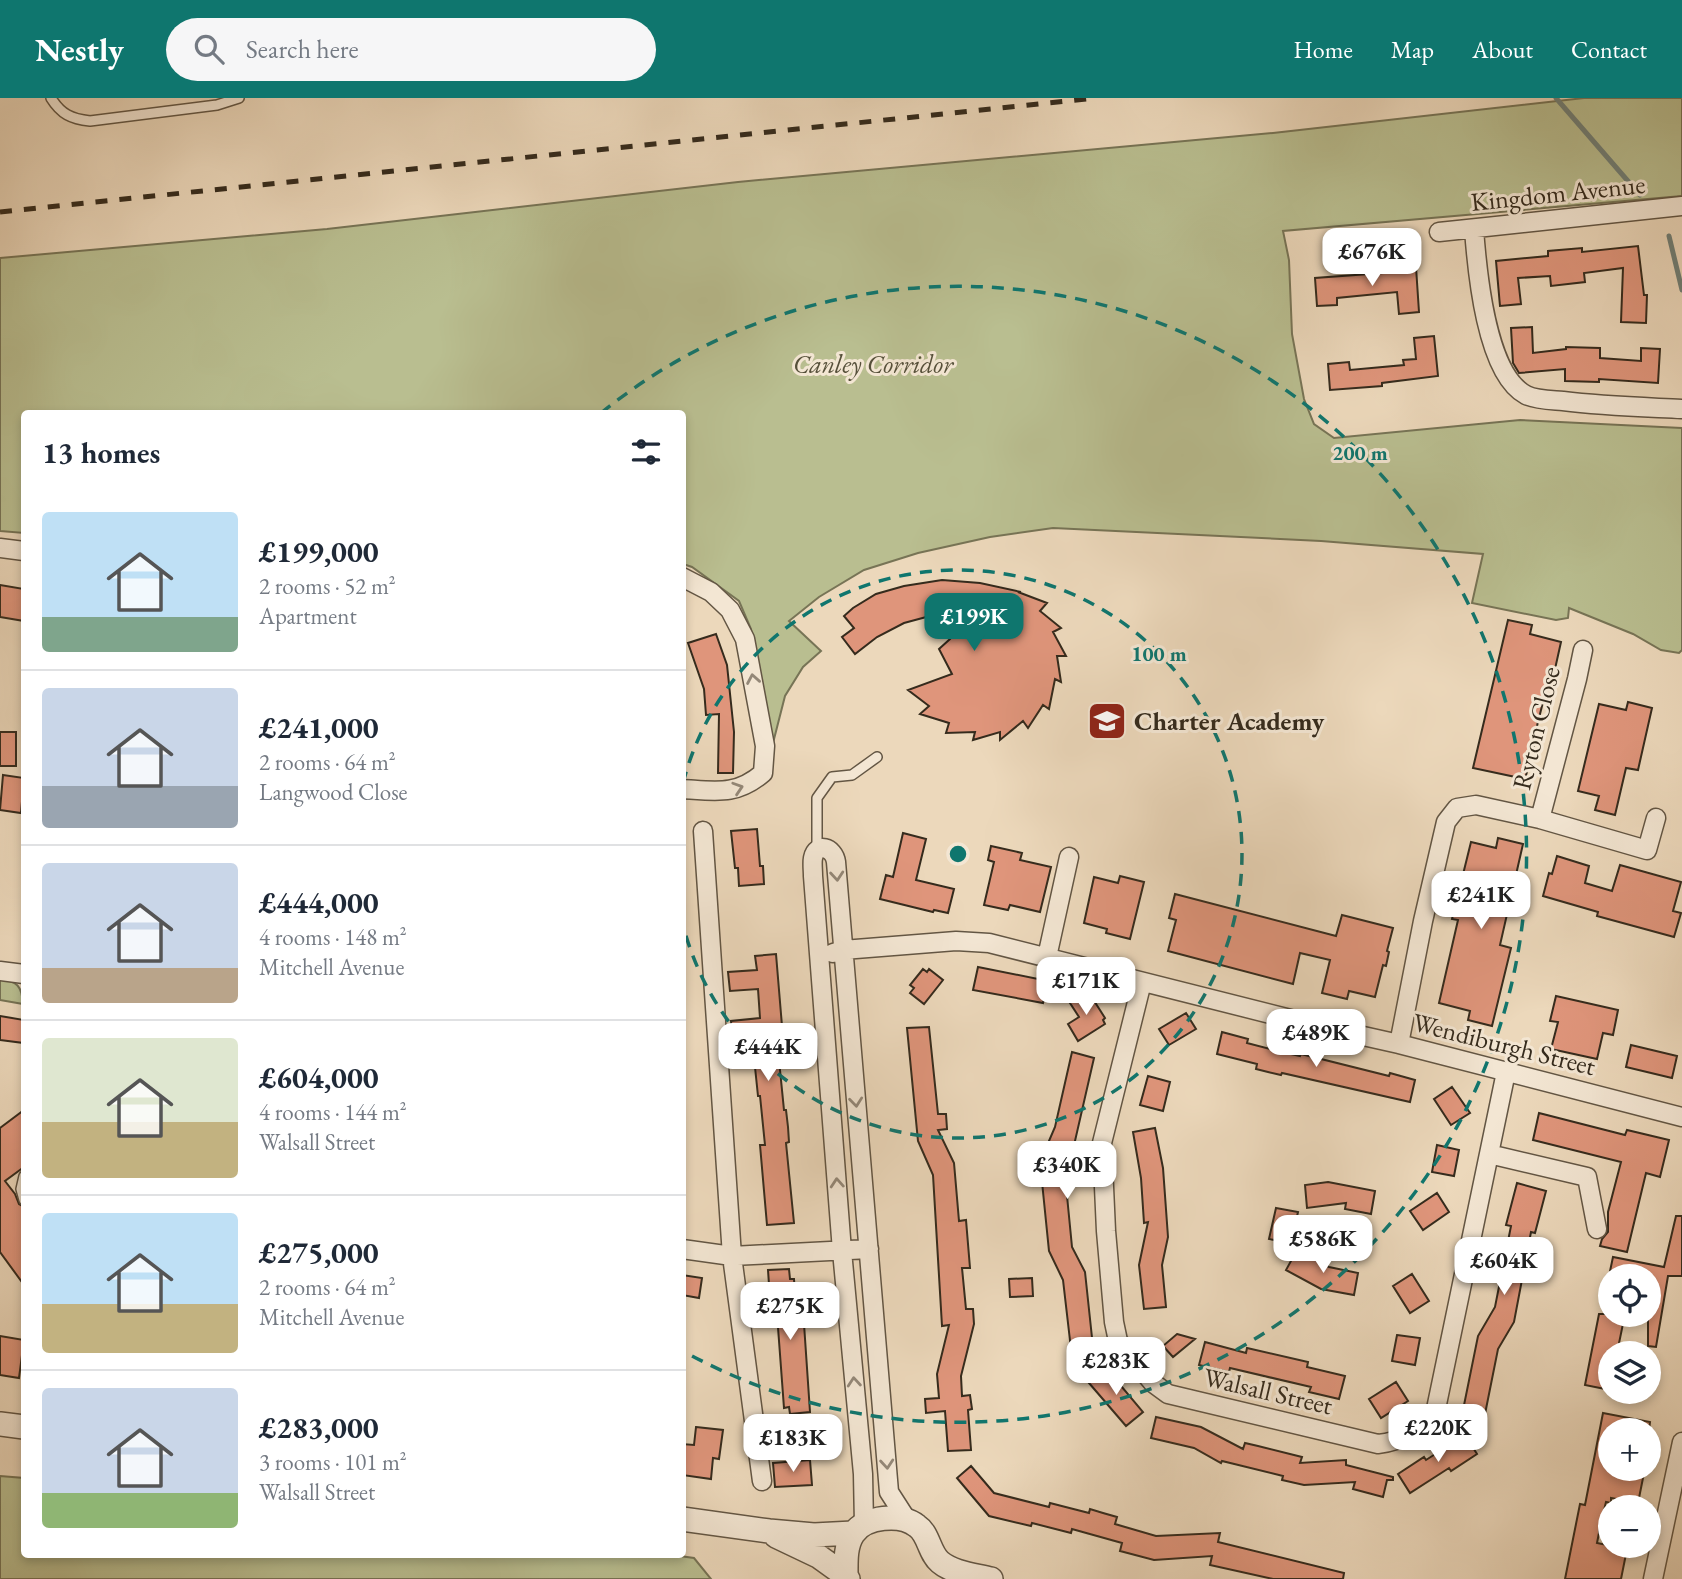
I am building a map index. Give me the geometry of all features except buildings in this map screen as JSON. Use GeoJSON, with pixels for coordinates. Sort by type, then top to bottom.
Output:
{"type":"FeatureCollection","features":[{"type":"Feature","properties":{"kind":"street","name":"Kingdom Avenue"},"geometry":{"type":"LineString","coordinates":[[1439,232],[1682,206]]}},
{"type":"Feature","properties":{"kind":"street"},"geometry":{"type":"LineString","coordinates":[[1474,229],[1480,292],[1488,327],[1505,373],[1513,384],[1526,395],[1551,400],[1682,410]]}},
{"type":"Feature","properties":{"kind":"street"},"geometry":{"type":"LineString","coordinates":[[0,548],[21,551]]}},
{"type":"Feature","properties":{"kind":"street"},"geometry":{"type":"LineString","coordinates":[[686,579],[711,592],[730,610],[745,639],[765,747],[763,773],[751,783],[729,791],[686,789]]}},
{"type":"Feature","properties":{"kind":"street","name":"Ryton Close"},"geometry":{"type":"LineString","coordinates":[[1540,820],[1583,650]]}},
{"type":"Feature","properties":{"kind":"street"},"geometry":{"type":"LineString","coordinates":[[1399,1044],[1446,822],[1457,808],[1476,805],[1647,850],[1656,818]]}},
{"type":"Feature","properties":{"kind":"street"},"geometry":{"type":"LineString","coordinates":[[703,831],[732,1256],[762,1481]]}},
{"type":"Feature","properties":{"kind":"street"},"geometry":{"type":"LineString","coordinates":[[847,1578],[846,1553],[859,1529],[863,1474],[842,1251],[813,858],[817,850],[826,848],[835,856],[889,1492],[907,1520]]}},
{"type":"Feature","properties":{"kind":"street"},"geometry":{"type":"LineString","coordinates":[[1047,957],[1069,857]]}},
{"type":"Feature","properties":{"kind":"street","name":"Wendiburgh Street"},"geometry":{"type":"LineString","coordinates":[[820,956],[843,950],[956,941],[989,943],[1682,1117]]}},
{"type":"Feature","properties":{"kind":"street"},"geometry":{"type":"LineString","coordinates":[[0,971],[21,974]]}},
{"type":"Feature","properties":{"kind":"street","name":"Walsall Street"},"geometry":{"type":"LineString","coordinates":[[1142,982],[1102,1143],[1106,1231],[1118,1341],[1153,1382],[1168,1394],[1378,1444],[1393,1443],[1428,1421],[1436,1409],[1506,1072]]}},
{"type":"Feature","properties":{"kind":"street"},"geometry":{"type":"LineString","coordinates":[[1489,1154],[1587,1177],[1597,1228]]}},
{"type":"Feature","properties":{"kind":"street"},"geometry":{"type":"LineString","coordinates":[[686,1249],[732,1256],[869,1250]]}},
{"type":"Feature","properties":{"kind":"street"},"geometry":{"type":"LineString","coordinates":[[0,1423],[21,1426]]}},
{"type":"Feature","properties":{"kind":"street"},"geometry":{"type":"LineString","coordinates":[[1653,1579],[1682,1443]]}},
{"type":"Feature","properties":{"kind":"street"},"geometry":{"type":"LineString","coordinates":[[686,1520],[814,1535],[859,1529],[882,1518],[907,1520],[920,1527],[938,1561],[959,1571],[991,1579]]}},
{"type":"Feature","properties":{"kind":"street"},"geometry":{"type":"LineString","coordinates":[[769,1531],[818,1556],[847,1578]]}},
{"type":"Feature","properties":{"kind":"street"},"geometry":{"type":"LineString","coordinates":[[929,1579],[933,1567],[933,1550]]}},
{"type":"Feature","properties":{"kind":"lane"},"geometry":{"type":"LineString","coordinates":[[51,98],[67,116],[90,121],[217,105],[239,98]]}},
{"type":"Feature","properties":{"kind":"lane"},"geometry":{"type":"LineString","coordinates":[[817,850],[817,798],[832,777],[852,775],[877,757]]}},
{"type":"Feature","properties":{"kind":"green space","name":"Canley Corridor"},"geometry":{"type":"Polygon","coordinates":[[[1584,98],[1682,98],[1682,196],[1283,231],[1289,260],[1292,334],[1304,399],[1314,424],[1334,438],[1520,420],[1682,428],[1682,650],[1679,653],[1661,650],[1633,634],[1569,608],[1568,618],[1556,620],[1472,603],[1483,554],[1321,541],[1053,528],[990,537],[918,553],[864,570],[819,597],[789,621],[821,651],[803,667],[785,696],[772,747],[751,629],[739,601],[686,565],[686,410],[21,410],[21,533],[0,531],[0,258],[327,229],[738,182],[1273,133],[1584,98]]]}},
{"type":"Feature","properties":{"kind":"green space"},"geometry":{"type":"Polygon","coordinates":[[[0,979],[11,981],[18,986],[21,1004],[0,1000],[0,979]]]}},
{"type":"Feature","properties":{"kind":"green space"},"geometry":{"type":"Polygon","coordinates":[[[0,1476],[21,1478],[21,1558],[686,1557],[694,1558],[711,1579],[0,1579],[0,1476]]]}},
{"type":"Feature","properties":{"kind":"waterway"},"geometry":{"type":"LineString","coordinates":[[1556,98],[1640,195]]}},
{"type":"Feature","properties":{"kind":"waterway"},"geometry":{"type":"LineString","coordinates":[[1669,236],[1682,290]]}},
{"type":"Feature","properties":{"kind":"railway"},"geometry":{"type":"LineString","coordinates":[[0,212],[1096,98]]}},
{"type":"Feature","properties":{"kind":"place","name":"Charter Academy"},"geometry":{"type":"Point","coordinates":[1107,721]}}]}
